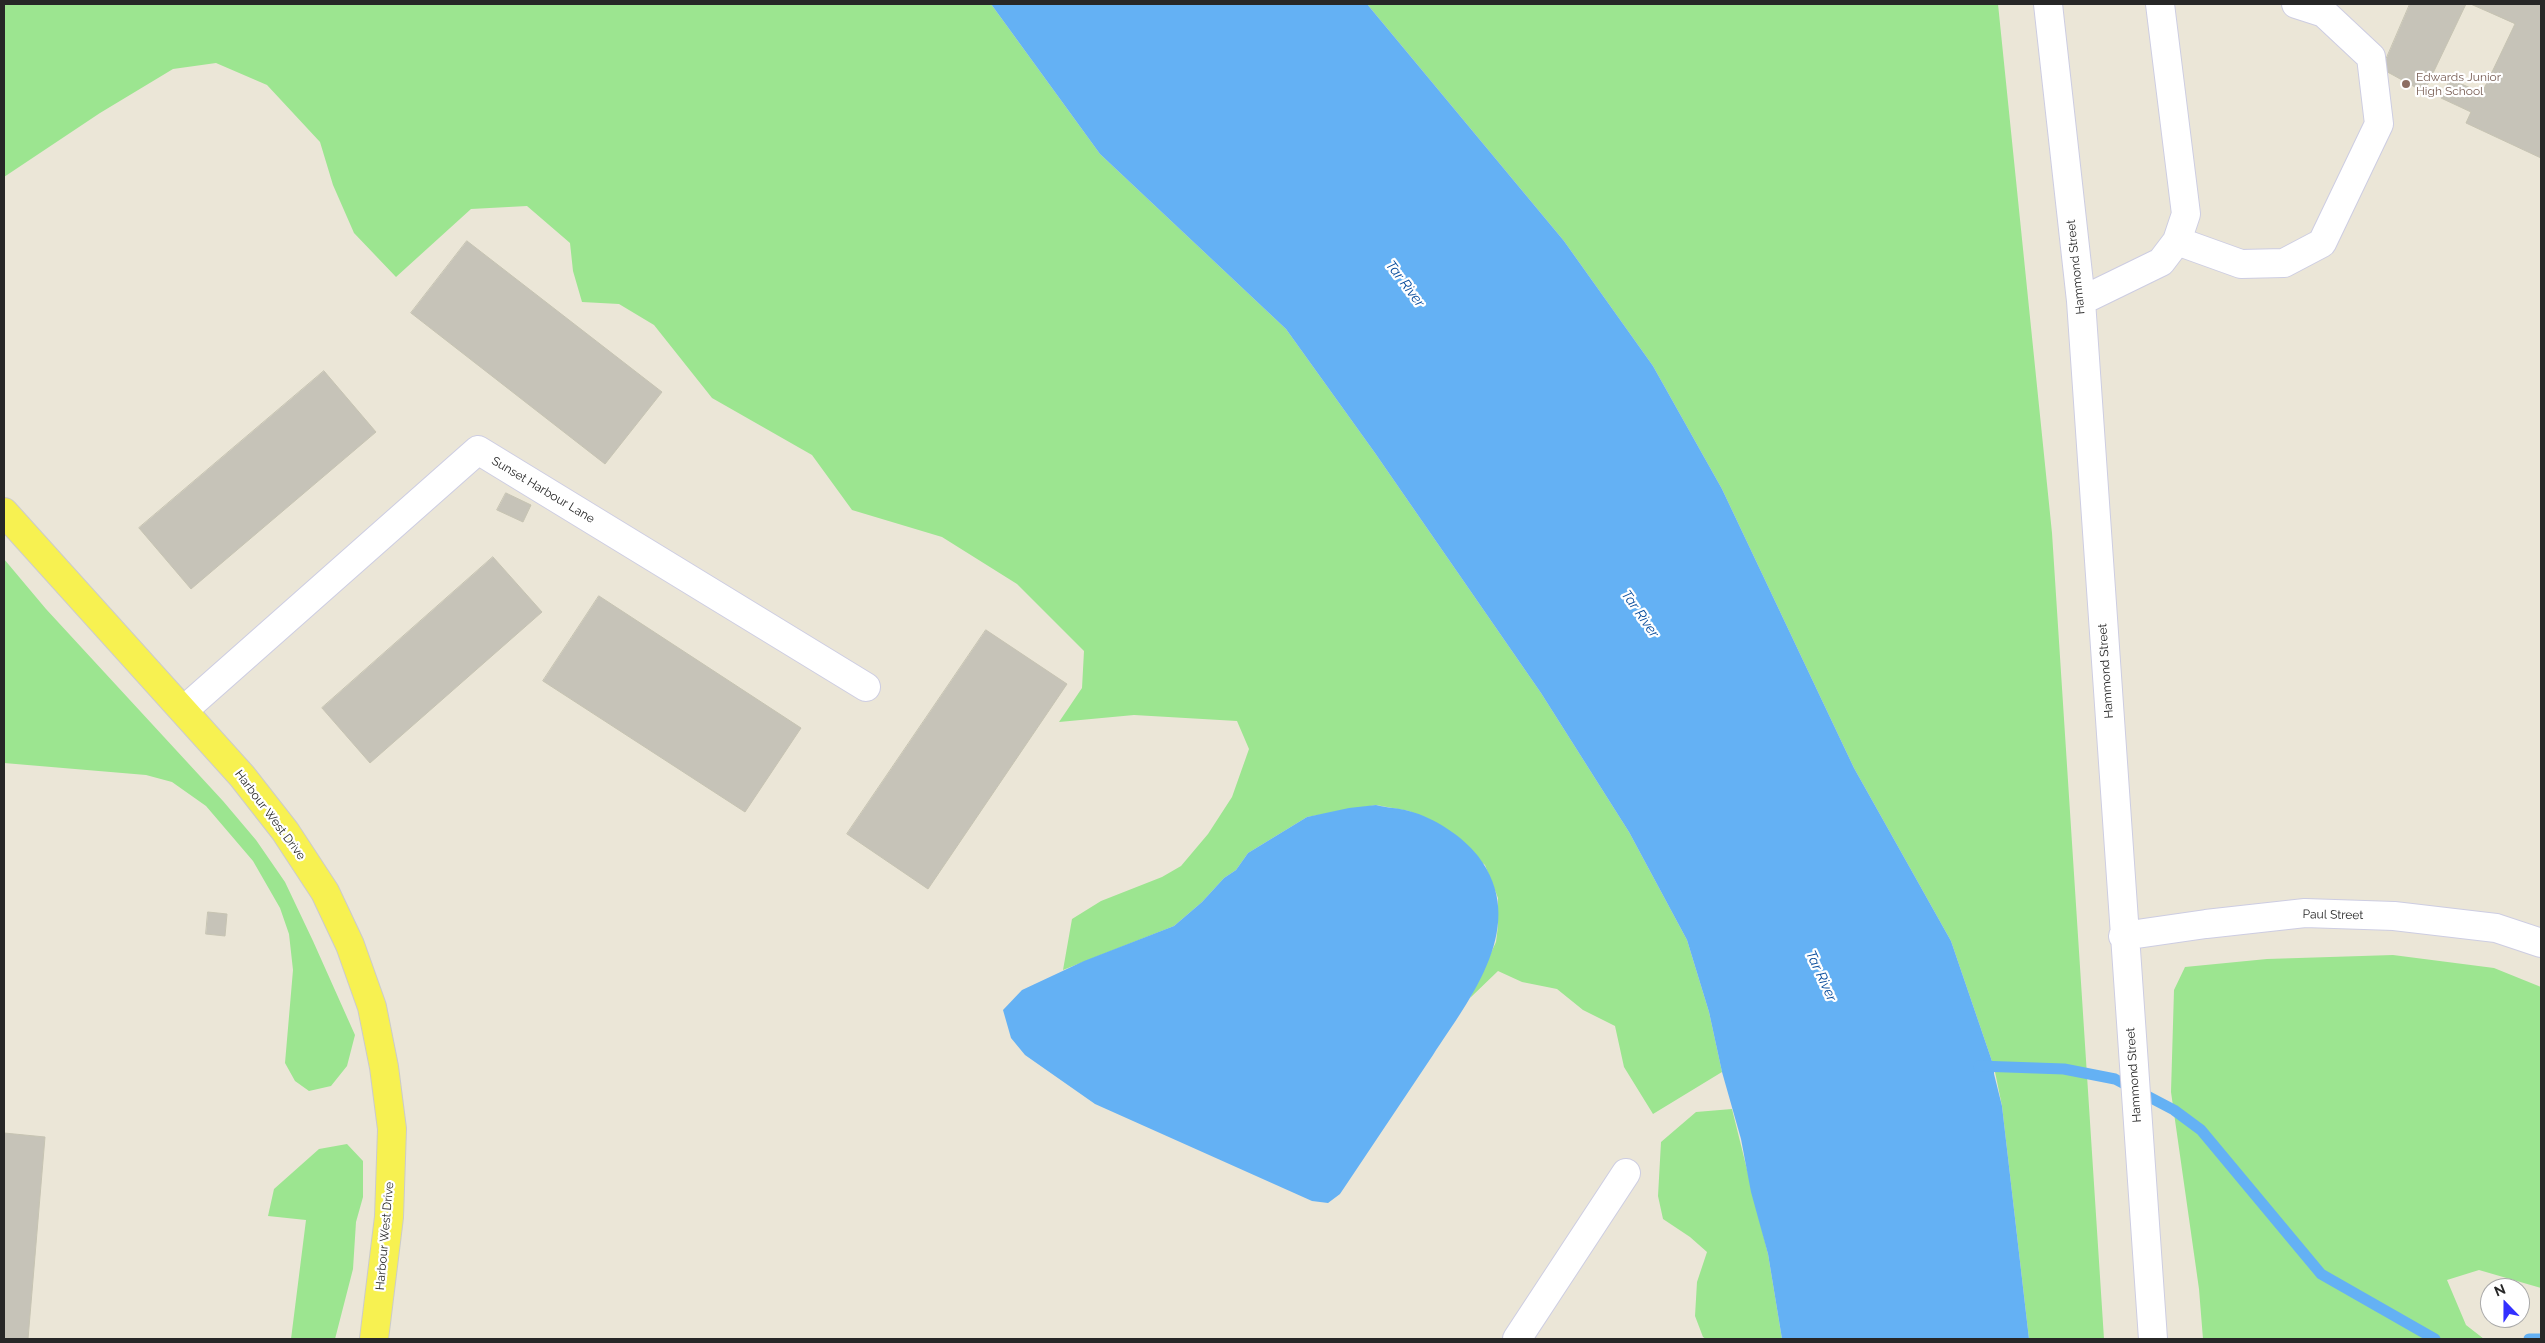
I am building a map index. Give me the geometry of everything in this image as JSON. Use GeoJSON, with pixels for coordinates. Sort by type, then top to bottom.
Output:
{"type":"FeatureCollection","features":[{"type":"Feature","properties":{"kind":"main road","name":"Harbour West Drive"},"geometry":{"type":"LineString","coordinates":[[4,512],[242,776],[285,831],[325,892],[350,945],[372,1006],[384,1067],[392,1129],[389,1217],[374,1339]]}},
{"type":"Feature","properties":{"kind":"street","name":"Hammond Street"},"geometry":{"type":"LineString","coordinates":[[2048,4],[2081,301],[2153,1339]]}},
{"type":"Feature","properties":{"kind":"street"},"geometry":{"type":"LineString","coordinates":[[2081,301],[2161,262],[2177,241],[2186,214],[2160,4]]}},
{"type":"Feature","properties":{"kind":"street"},"geometry":{"type":"LineString","coordinates":[[2177,241],[2241,264],[2284,263],[2322,243],[2379,124],[2371,58],[2324,13],[2296,4]]}},
{"type":"Feature","properties":{"kind":"street","name":"Sunset Harbour Lane"},"geometry":{"type":"LineString","coordinates":[[184,710],[478,450],[866,687]]}},
{"type":"Feature","properties":{"kind":"street","name":"Paul Street"},"geometry":{"type":"LineString","coordinates":[[2124,936],[2206,924],[2305,913],[2394,916],[2496,928],[2541,943]]}},
{"type":"Feature","properties":{"kind":"street"},"geometry":{"type":"LineString","coordinates":[[1517,1339],[1626,1173]]}},
{"type":"Feature","properties":{"kind":"green space"},"geometry":{"type":"Polygon","coordinates":[[[4,4],[991,4],[1100,154],[1286,329],[1375,453],[1541,693],[1629,832],[1687,940],[1709,1012],[1722,1072],[1653,1114],[1624,1067],[1615,1026],[1583,1010],[1557,989],[1522,982],[1498,971],[1470,998],[1496,942],[1498,926],[1498,898],[1485,865],[1422,817],[1409,811],[1376,805],[1307,817],[1248,853],[1236,870],[1224,878],[1202,902],[1174,926],[1063,970],[1072,919],[1101,901],[1162,877],[1181,866],[1208,834],[1232,797],[1249,749],[1237,721],[1134,715],[1059,722],[1082,688],[1084,651],[1017,584],[942,537],[852,510],[812,455],[712,398],[654,325],[619,304],[582,302],[573,271],[570,243],[527,206],[471,209],[396,277],[354,233],[333,185],[320,142],[267,85],[216,63],[173,69],[100,113],[4,177],[4,4]]]}},
{"type":"Feature","properties":{"kind":"green space"},"geometry":{"type":"Polygon","coordinates":[[[1367,4],[1998,4],[2052,533],[2104,1339],[2029,1339],[2002,1106],[1994,1067],[1951,941],[1854,768],[1722,489],[1653,366],[1564,241],[1367,4]]]}},
{"type":"Feature","properties":{"kind":"green space"},"geometry":{"type":"Polygon","coordinates":[[[4,559],[46,609],[223,801],[256,840],[285,882],[355,1035],[347,1066],[331,1086],[309,1091],[295,1081],[285,1063],[293,970],[289,934],[280,908],[253,861],[206,806],[172,782],[146,775],[4,763],[4,559]]]}},
{"type":"Feature","properties":{"kind":"green space"},"geometry":{"type":"Polygon","coordinates":[[[2393,955],[2494,968],[2541,987],[2541,1288],[2530,1285],[2530,1278],[2507,1278],[2479,1270],[2447,1280],[2466,1325],[2484,1339],[2203,1339],[2199,1289],[2171,1092],[2174,990],[2185,967],[2267,959],[2393,955]]]}},
{"type":"Feature","properties":{"kind":"green space"},"geometry":{"type":"Polygon","coordinates":[[[1732,1109],[1768,1254],[1782,1339],[1706,1339],[1703,1337],[1695,1316],[1697,1282],[1707,1252],[1690,1237],[1663,1219],[1658,1196],[1661,1142],[1696,1112],[1732,1109]]]}},
{"type":"Feature","properties":{"kind":"green space"},"geometry":{"type":"Polygon","coordinates":[[[347,1144],[363,1161],[363,1197],[356,1222],[353,1269],[335,1339],[291,1339],[306,1220],[268,1216],[274,1189],[319,1149],[347,1144]]]}},
{"type":"Feature","properties":{"kind":"water","name":"Tar River"},"geometry":{"type":"Polygon","coordinates":[[[991,4],[1367,4],[1564,241],[1653,366],[1722,489],[1854,768],[1951,941],[1994,1067],[2002,1106],[2029,1339],[1782,1339],[1768,1254],[1751,1192],[1741,1139],[1722,1072],[1709,1012],[1687,940],[1629,832],[1541,693],[1375,453],[1286,329],[1100,154],[991,4]]]}},
{"type":"Feature","properties":{"kind":"water"},"geometry":{"type":"Polygon","coordinates":[[[1376,805],[1405,810],[1428,818],[1456,835],[1472,849],[1493,882],[1498,908],[1497,934],[1478,984],[1463,1009],[1340,1194],[1328,1203],[1312,1201],[1095,1104],[1025,1055],[1011,1038],[1003,1010],[1022,990],[1084,961],[1174,926],[1202,902],[1224,878],[1236,870],[1248,853],[1307,817],[1349,808],[1376,805]]]}},
{"type":"Feature","properties":{"kind":"building"},"geometry":{"type":"Polygon","coordinates":[[[2410,4],[2466,4],[2424,92],[2382,69],[2410,4]]]}},
{"type":"Feature","properties":{"kind":"building"},"geometry":{"type":"Polygon","coordinates":[[[2471,4],[2541,4],[2541,158],[2466,123],[2471,112],[2441,98],[2450,79],[2482,93],[2515,24],[2471,4]]]}},
{"type":"Feature","properties":{"kind":"building"},"geometry":{"type":"Polygon","coordinates":[[[467,241],[662,392],[605,464],[411,313],[467,241]]]}},
{"type":"Feature","properties":{"kind":"building"},"geometry":{"type":"Polygon","coordinates":[[[324,371],[376,432],[191,589],[139,528],[324,371]]]}},
{"type":"Feature","properties":{"kind":"building"},"geometry":{"type":"Polygon","coordinates":[[[506,493],[531,505],[523,522],[497,510],[506,493]]]}},
{"type":"Feature","properties":{"kind":"building"},"geometry":{"type":"Polygon","coordinates":[[[493,557],[542,612],[370,763],[322,708],[493,557]]]}},
{"type":"Feature","properties":{"kind":"building"},"geometry":{"type":"Polygon","coordinates":[[[599,596],[801,728],[745,812],[543,681],[599,596]]]}},
{"type":"Feature","properties":{"kind":"building"},"geometry":{"type":"Polygon","coordinates":[[[986,630],[1067,684],[928,889],[847,834],[986,630]]]}},
{"type":"Feature","properties":{"kind":"building"},"geometry":{"type":"Polygon","coordinates":[[[208,912],[227,914],[225,936],[206,934],[208,912]]]}},
{"type":"Feature","properties":{"kind":"building"},"geometry":{"type":"Polygon","coordinates":[[[4,1133],[45,1137],[28,1339],[4,1339],[4,1133]]]}},
{"type":"Feature","properties":{"kind":"waterway"},"geometry":{"type":"LineString","coordinates":[[1979,1066],[2064,1069],[2115,1079],[2174,1110],[2201,1130],[2321,1274],[2435,1339]]}},
{"type":"Feature","properties":{"kind":"waterway"},"geometry":{"type":"LineString","coordinates":[[2529,1339],[2541,1339]]}},
{"type":"Feature","properties":{"kind":"place","name":"Edwards Junior High School"},"geometry":{"type":"Point","coordinates":[2406,84]}}]}
